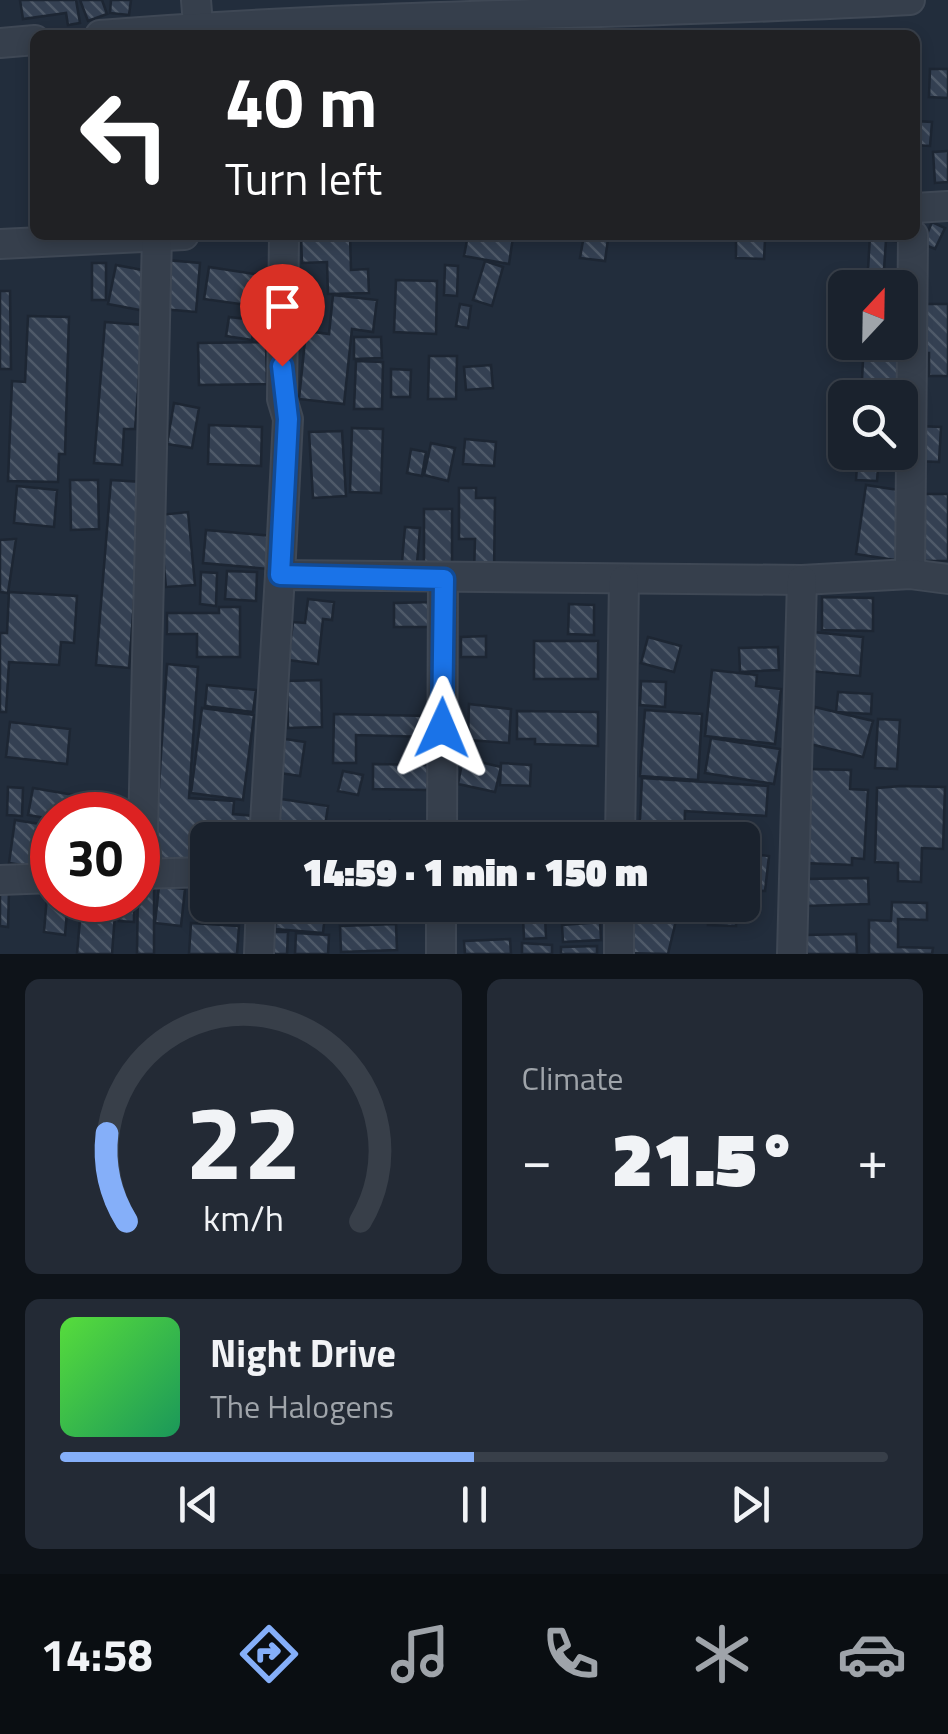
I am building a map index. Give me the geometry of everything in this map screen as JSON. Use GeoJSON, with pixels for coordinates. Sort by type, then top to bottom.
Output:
{"type":"FeatureCollection","features":[{"type":"Feature","properties":{"kind":"street"},"geometry":{"type":"LineString","coordinates":[[122,30],[197,13],[682,16],[910,0]]}},
{"type":"Feature","properties":{"kind":"street"},"geometry":{"type":"LineString","coordinates":[[0,43],[30,40]]}},
{"type":"Feature","properties":{"kind":"street"},"geometry":{"type":"LineString","coordinates":[[920,208],[948,206]]}},
{"type":"Feature","properties":{"kind":"street"},"geometry":{"type":"LineString","coordinates":[[0,244],[78,240]]}},
{"type":"Feature","properties":{"kind":"street"},"geometry":{"type":"LineString","coordinates":[[142,792],[157,240]]}},
{"type":"Feature","properties":{"kind":"street"},"geometry":{"type":"LineString","coordinates":[[265,822],[288,419],[282,399],[284,240]]}},
{"type":"Feature","properties":{"kind":"street"},"geometry":{"type":"LineString","coordinates":[[910,574],[913,240]]}},
{"type":"Feature","properties":{"kind":"street"},"geometry":{"type":"LineString","coordinates":[[280,575],[802,580],[910,574],[948,579]]}},
{"type":"Feature","properties":{"kind":"street"},"geometry":{"type":"LineString","coordinates":[[442,822],[444,579]]}},
{"type":"Feature","properties":{"kind":"street"},"geometry":{"type":"LineString","coordinates":[[620,822],[624,580]]}},
{"type":"Feature","properties":{"kind":"street"},"geometry":{"type":"LineString","coordinates":[[792,954],[802,580]]}},
{"type":"Feature","properties":{"kind":"street"},"geometry":{"type":"LineString","coordinates":[[160,873],[190,873]]}},
{"type":"Feature","properties":{"kind":"street"},"geometry":{"type":"LineString","coordinates":[[0,880],[30,879]]}},
{"type":"Feature","properties":{"kind":"street"},"geometry":{"type":"LineString","coordinates":[[259,954],[260,922]]}},
{"type":"Feature","properties":{"kind":"street"},"geometry":{"type":"LineString","coordinates":[[441,922],[441,954]]}},
{"type":"Feature","properties":{"kind":"street"},"geometry":{"type":"LineString","coordinates":[[619,954],[620,922]]}},
{"type":"Feature","properties":{"kind":"building"},"geometry":{"type":"Polygon","coordinates":[[[20,0],[76,0],[80,23],[68,25],[66,13],[23,19],[20,0]]]}},
{"type":"Feature","properties":{"kind":"building"},"geometry":{"type":"Polygon","coordinates":[[[80,0],[102,0],[107,14],[88,21],[80,0]]]}},
{"type":"Feature","properties":{"kind":"building"},"geometry":{"type":"Polygon","coordinates":[[[111,0],[131,0],[129,15],[110,13],[111,0]]]}},
{"type":"Feature","properties":{"kind":"building"},"geometry":{"type":"Polygon","coordinates":[[[930,69],[948,69],[948,98],[929,97],[930,69]]]}},
{"type":"Feature","properties":{"kind":"building"},"geometry":{"type":"Polygon","coordinates":[[[920,121],[932,122],[930,146],[920,145],[920,121]]]}},
{"type":"Feature","properties":{"kind":"building"},"geometry":{"type":"Polygon","coordinates":[[[948,151],[948,182],[935,183],[933,152],[948,151]]]}},
{"type":"Feature","properties":{"kind":"building"},"geometry":{"type":"Polygon","coordinates":[[[932,222],[945,228],[935,249],[923,244],[932,222]]]}},
{"type":"Feature","properties":{"kind":"building"},"geometry":{"type":"Polygon","coordinates":[[[301,240],[350,240],[351,270],[368,269],[369,293],[328,294],[327,262],[302,263],[301,240]]]}},
{"type":"Feature","properties":{"kind":"building"},"geometry":{"type":"Polygon","coordinates":[[[467,240],[513,240],[509,264],[464,256],[467,240]]]}},
{"type":"Feature","properties":{"kind":"building"},"geometry":{"type":"Polygon","coordinates":[[[583,240],[608,240],[605,261],[580,258],[583,240]]]}},
{"type":"Feature","properties":{"kind":"building"},"geometry":{"type":"Polygon","coordinates":[[[736,240],[765,240],[764,259],[736,258],[736,240]]]}},
{"type":"Feature","properties":{"kind":"building"},"geometry":{"type":"Polygon","coordinates":[[[870,240],[886,240],[884,270],[868,270],[870,240]]]}},
{"type":"Feature","properties":{"kind":"building"},"geometry":{"type":"Polygon","coordinates":[[[166,260],[200,263],[196,312],[162,309],[166,260]]]}},
{"type":"Feature","properties":{"kind":"building"},"geometry":{"type":"Polygon","coordinates":[[[485,261],[503,267],[492,306],[473,300],[485,261]]]}},
{"type":"Feature","properties":{"kind":"building"},"geometry":{"type":"Polygon","coordinates":[[[92,263],[106,263],[106,300],[92,300],[92,263]]]}},
{"type":"Feature","properties":{"kind":"building"},"geometry":{"type":"Polygon","coordinates":[[[116,265],[153,272],[145,311],[108,304],[116,265]]]}},
{"type":"Feature","properties":{"kind":"building"},"geometry":{"type":"Polygon","coordinates":[[[445,265],[458,266],[457,296],[444,295],[445,265]]]}},
{"type":"Feature","properties":{"kind":"building"},"geometry":{"type":"Polygon","coordinates":[[[209,267],[273,277],[268,308],[204,299],[209,267]]]}},
{"type":"Feature","properties":{"kind":"building"},"geometry":{"type":"Polygon","coordinates":[[[396,280],[437,281],[436,334],[394,332],[396,280]]]}},
{"type":"Feature","properties":{"kind":"building"},"geometry":{"type":"Polygon","coordinates":[[[0,291],[10,291],[11,369],[0,369],[0,291]]]}},
{"type":"Feature","properties":{"kind":"building"},"geometry":{"type":"Polygon","coordinates":[[[333,295],[377,300],[373,332],[352,329],[344,404],[299,399],[306,331],[329,334],[333,295]]]}},
{"type":"Feature","properties":{"kind":"building"},"geometry":{"type":"Polygon","coordinates":[[[460,304],[471,306],[468,328],[456,326],[460,304]]]}},
{"type":"Feature","properties":{"kind":"building"},"geometry":{"type":"Polygon","coordinates":[[[920,304],[948,304],[948,376],[929,376],[929,353],[918,353],[920,304]]]}},
{"type":"Feature","properties":{"kind":"building"},"geometry":{"type":"Polygon","coordinates":[[[28,316],[69,317],[65,454],[59,454],[58,482],[8,481],[12,381],[25,382],[28,316]]]}},
{"type":"Feature","properties":{"kind":"building"},"geometry":{"type":"Polygon","coordinates":[[[229,317],[255,320],[252,340],[226,336],[229,317]]]}},
{"type":"Feature","properties":{"kind":"building"},"geometry":{"type":"Polygon","coordinates":[[[105,322],[143,325],[135,429],[124,429],[122,465],[94,463],[105,322]]]}},
{"type":"Feature","properties":{"kind":"building"},"geometry":{"type":"Polygon","coordinates":[[[354,337],[381,337],[382,358],[354,359],[354,337]]]}},
{"type":"Feature","properties":{"kind":"building"},"geometry":{"type":"Polygon","coordinates":[[[266,342],[267,384],[199,385],[198,343],[266,342]]]}},
{"type":"Feature","properties":{"kind":"building"},"geometry":{"type":"Polygon","coordinates":[[[429,356],[457,356],[456,399],[428,399],[429,356]]]}},
{"type":"Feature","properties":{"kind":"building"},"geometry":{"type":"Polygon","coordinates":[[[863,360],[903,360],[902,380],[862,380],[863,360]]]}},
{"type":"Feature","properties":{"kind":"building"},"geometry":{"type":"Polygon","coordinates":[[[356,361],[383,362],[382,409],[354,409],[356,361]]]}},
{"type":"Feature","properties":{"kind":"building"},"geometry":{"type":"Polygon","coordinates":[[[491,365],[493,388],[466,390],[464,367],[491,365]]]}},
{"type":"Feature","properties":{"kind":"building"},"geometry":{"type":"Polygon","coordinates":[[[391,369],[411,370],[410,397],[391,397],[391,369]]]}},
{"type":"Feature","properties":{"kind":"building"},"geometry":{"type":"Polygon","coordinates":[[[174,403],[199,408],[192,448],[167,444],[174,403]]]}},
{"type":"Feature","properties":{"kind":"building"},"geometry":{"type":"Polygon","coordinates":[[[209,425],[262,427],[261,466],[208,464],[209,425]]]}},
{"type":"Feature","properties":{"kind":"building"},"geometry":{"type":"Polygon","coordinates":[[[918,426],[941,427],[939,462],[918,461],[918,426]]]}},
{"type":"Feature","properties":{"kind":"building"},"geometry":{"type":"Polygon","coordinates":[[[352,428],[383,429],[381,493],[350,492],[352,428]]]}},
{"type":"Feature","properties":{"kind":"building"},"geometry":{"type":"Polygon","coordinates":[[[342,431],[346,496],[313,498],[309,432],[342,431]]]}},
{"type":"Feature","properties":{"kind":"building"},"geometry":{"type":"Polygon","coordinates":[[[465,439],[496,442],[494,466],[463,464],[465,439]]]}},
{"type":"Feature","properties":{"kind":"building"},"geometry":{"type":"Polygon","coordinates":[[[431,443],[455,448],[448,481],[424,475],[431,443]]]}},
{"type":"Feature","properties":{"kind":"building"},"geometry":{"type":"Polygon","coordinates":[[[411,449],[426,452],[422,476],[407,473],[411,449]]]}},
{"type":"Feature","properties":{"kind":"building"},"geometry":{"type":"Polygon","coordinates":[[[857,470],[878,470],[877,481],[856,480],[857,470]]]}},
{"type":"Feature","properties":{"kind":"building"},"geometry":{"type":"Polygon","coordinates":[[[70,480],[98,480],[99,529],[71,530],[70,480]]]}},
{"type":"Feature","properties":{"kind":"building"},"geometry":{"type":"Polygon","coordinates":[[[111,480],[143,482],[129,668],[96,665],[111,480]]]}},
{"type":"Feature","properties":{"kind":"building"},"geometry":{"type":"Polygon","coordinates":[[[866,485],[905,491],[895,560],[856,554],[866,485]]]}},
{"type":"Feature","properties":{"kind":"building"},"geometry":{"type":"Polygon","coordinates":[[[17,486],[57,490],[54,527],[14,523],[17,486]]]}},
{"type":"Feature","properties":{"kind":"building"},"geometry":{"type":"Polygon","coordinates":[[[459,488],[476,488],[476,498],[495,498],[494,574],[474,573],[475,539],[459,539],[459,488]]]}},
{"type":"Feature","properties":{"kind":"building"},"geometry":{"type":"Polygon","coordinates":[[[920,494],[948,494],[948,561],[920,561],[920,494]]]}},
{"type":"Feature","properties":{"kind":"building"},"geometry":{"type":"Polygon","coordinates":[[[424,509],[452,509],[452,566],[424,566],[424,509]]]}},
{"type":"Feature","properties":{"kind":"building"},"geometry":{"type":"Polygon","coordinates":[[[188,512],[195,585],[166,587],[159,515],[188,512]]]}},
{"type":"Feature","properties":{"kind":"building"},"geometry":{"type":"Polygon","coordinates":[[[405,527],[420,528],[417,563],[402,562],[405,527]]]}},
{"type":"Feature","properties":{"kind":"building"},"geometry":{"type":"Polygon","coordinates":[[[206,530],[272,536],[269,569],[203,563],[206,530]]]}},
{"type":"Feature","properties":{"kind":"building"},"geometry":{"type":"Polygon","coordinates":[[[16,539],[8,593],[0,592],[0,540],[16,539]]]}},
{"type":"Feature","properties":{"kind":"building"},"geometry":{"type":"Polygon","coordinates":[[[227,571],[257,572],[256,601],[225,599],[227,571]]]}},
{"type":"Feature","properties":{"kind":"building"},"geometry":{"type":"Polygon","coordinates":[[[201,572],[217,573],[216,606],[200,604],[201,572]]]}},
{"type":"Feature","properties":{"kind":"building"},"geometry":{"type":"Polygon","coordinates":[[[9,592],[77,596],[74,643],[61,642],[59,665],[9,662],[6,712],[0,712],[0,633],[7,633],[9,592]]]}},
{"type":"Feature","properties":{"kind":"building"},"geometry":{"type":"Polygon","coordinates":[[[822,597],[873,598],[873,631],[822,630],[822,597]]]}},
{"type":"Feature","properties":{"kind":"building"},"geometry":{"type":"Polygon","coordinates":[[[308,599],[334,602],[332,620],[323,619],[318,664],[288,660],[293,622],[305,623],[308,599]]]}},
{"type":"Feature","properties":{"kind":"building"},"geometry":{"type":"Polygon","coordinates":[[[433,602],[434,627],[394,627],[394,603],[433,602]]]}},
{"type":"Feature","properties":{"kind":"building"},"geometry":{"type":"Polygon","coordinates":[[[569,604],[594,605],[594,635],[568,634],[569,604]]]}},
{"type":"Feature","properties":{"kind":"building"},"geometry":{"type":"Polygon","coordinates":[[[219,607],[240,607],[240,657],[197,657],[197,634],[167,634],[167,613],[219,613],[219,607]]]}},
{"type":"Feature","properties":{"kind":"building"},"geometry":{"type":"Polygon","coordinates":[[[813,632],[863,637],[860,676],[810,671],[813,632]]]}},
{"type":"Feature","properties":{"kind":"building"},"geometry":{"type":"Polygon","coordinates":[[[486,636],[486,657],[461,657],[461,637],[486,636]]]}},
{"type":"Feature","properties":{"kind":"building"},"geometry":{"type":"Polygon","coordinates":[[[648,637],[681,646],[674,672],[641,663],[648,637]]]}},
{"type":"Feature","properties":{"kind":"building"},"geometry":{"type":"Polygon","coordinates":[[[534,641],[598,641],[598,679],[534,679],[534,641]]]}},
{"type":"Feature","properties":{"kind":"building"},"geometry":{"type":"Polygon","coordinates":[[[778,647],[779,670],[740,672],[739,648],[778,647]]]}},
{"type":"Feature","properties":{"kind":"building"},"geometry":{"type":"Polygon","coordinates":[[[167,664],[198,667],[189,798],[234,801],[233,814],[255,816],[255,822],[190,822],[190,864],[160,861],[159,792],[167,664]]]}},
{"type":"Feature","properties":{"kind":"building"},"geometry":{"type":"Polygon","coordinates":[[[712,670],[757,675],[756,686],[781,689],[775,744],[705,736],[712,670]]]}},
{"type":"Feature","properties":{"kind":"building"},"geometry":{"type":"Polygon","coordinates":[[[321,680],[322,727],[288,728],[287,681],[321,680]]]}},
{"type":"Feature","properties":{"kind":"building"},"geometry":{"type":"Polygon","coordinates":[[[641,681],[666,682],[665,707],[640,705],[641,681]]]}},
{"type":"Feature","properties":{"kind":"building"},"geometry":{"type":"Polygon","coordinates":[[[207,685],[256,690],[253,712],[205,706],[207,685]]]}},
{"type":"Feature","properties":{"kind":"building"},"geometry":{"type":"Polygon","coordinates":[[[838,692],[872,694],[871,714],[836,712],[838,692]]]}},
{"type":"Feature","properties":{"kind":"building"},"geometry":{"type":"Polygon","coordinates":[[[469,704],[511,709],[509,743],[468,740],[469,704]]]}},
{"type":"Feature","properties":{"kind":"building"},"geometry":{"type":"Polygon","coordinates":[[[815,707],[873,721],[863,757],[806,743],[815,707]]]}},
{"type":"Feature","properties":{"kind":"building"},"geometry":{"type":"Polygon","coordinates":[[[202,708],[254,715],[243,800],[191,793],[202,708]]]}},
{"type":"Feature","properties":{"kind":"building"},"geometry":{"type":"Polygon","coordinates":[[[645,710],[702,714],[698,780],[640,776],[645,710]]]}},
{"type":"Feature","properties":{"kind":"building"},"geometry":{"type":"Polygon","coordinates":[[[517,711],[598,712],[598,746],[535,744],[535,739],[517,739],[517,711]]]}},
{"type":"Feature","properties":{"kind":"building"},"geometry":{"type":"Polygon","coordinates":[[[334,714],[430,716],[429,737],[356,735],[356,763],[333,763],[334,714]]]}},
{"type":"Feature","properties":{"kind":"building"},"geometry":{"type":"Polygon","coordinates":[[[878,719],[900,720],[897,769],[875,768],[878,719]]]}},
{"type":"Feature","properties":{"kind":"building"},"geometry":{"type":"Polygon","coordinates":[[[10,722],[70,729],[67,764],[6,757],[10,722]]]}},
{"type":"Feature","properties":{"kind":"building"},"geometry":{"type":"Polygon","coordinates":[[[711,738],[780,749],[774,784],[705,773],[711,738]]]}},
{"type":"Feature","properties":{"kind":"building"},"geometry":{"type":"Polygon","coordinates":[[[285,739],[305,742],[300,776],[280,773],[285,739]]]}},
{"type":"Feature","properties":{"kind":"building"},"geometry":{"type":"Polygon","coordinates":[[[463,758],[501,767],[495,792],[458,784],[463,758]]]}},
{"type":"Feature","properties":{"kind":"building"},"geometry":{"type":"Polygon","coordinates":[[[501,763],[531,765],[530,786],[500,785],[501,763]]]}},
{"type":"Feature","properties":{"kind":"building"},"geometry":{"type":"Polygon","coordinates":[[[373,764],[428,765],[428,790],[373,789],[373,764]]]}},
{"type":"Feature","properties":{"kind":"building"},"geometry":{"type":"Polygon","coordinates":[[[809,769],[851,770],[850,789],[868,790],[864,859],[852,858],[852,865],[804,863],[809,769]]]}},
{"type":"Feature","properties":{"kind":"building"},"geometry":{"type":"Polygon","coordinates":[[[343,771],[363,775],[358,795],[338,791],[343,771]]]}},
{"type":"Feature","properties":{"kind":"building"},"geometry":{"type":"Polygon","coordinates":[[[642,778],[768,786],[766,816],[685,811],[685,822],[640,822],[642,778]]]}},
{"type":"Feature","properties":{"kind":"building"},"geometry":{"type":"Polygon","coordinates":[[[8,787],[23,788],[22,816],[7,815],[8,787]]]}},
{"type":"Feature","properties":{"kind":"building"},"geometry":{"type":"Polygon","coordinates":[[[945,787],[943,849],[922,848],[921,882],[898,881],[898,863],[875,862],[877,788],[945,787]]]}},
{"type":"Feature","properties":{"kind":"building"},"geometry":{"type":"Polygon","coordinates":[[[281,799],[328,806],[326,822],[277,822],[281,799]]]}},
{"type":"Feature","properties":{"kind":"building"},"geometry":{"type":"Polygon","coordinates":[[[15,820],[30,822],[30,866],[9,863],[15,820]]]}},
{"type":"Feature","properties":{"kind":"building"},"geometry":{"type":"Polygon","coordinates":[[[760,855],[769,856],[765,891],[760,891],[760,855]]]}},
{"type":"Feature","properties":{"kind":"building"},"geometry":{"type":"Polygon","coordinates":[[[868,878],[869,904],[805,906],[804,879],[868,878]]]}},
{"type":"Feature","properties":{"kind":"building"},"geometry":{"type":"Polygon","coordinates":[[[160,886],[185,889],[181,926],[155,923],[160,922],[160,886]]]}},
{"type":"Feature","properties":{"kind":"building"},"geometry":{"type":"Polygon","coordinates":[[[0,889],[9,890],[8,927],[0,926],[0,889]]]}},
{"type":"Feature","properties":{"kind":"building"},"geometry":{"type":"Polygon","coordinates":[[[892,902],[927,903],[927,920],[898,919],[898,947],[933,948],[932,954],[869,954],[869,920],[891,921],[892,902]]]}},
{"type":"Feature","properties":{"kind":"building"},"geometry":{"type":"Polygon","coordinates":[[[45,922],[66,922],[65,935],[44,932],[45,922]]]}},
{"type":"Feature","properties":{"kind":"building"},"geometry":{"type":"Polygon","coordinates":[[[80,922],[114,922],[112,954],[77,954],[80,922]]]}},
{"type":"Feature","properties":{"kind":"building"},"geometry":{"type":"Polygon","coordinates":[[[137,922],[154,922],[154,954],[137,954],[137,922]]]}},
{"type":"Feature","properties":{"kind":"building"},"geometry":{"type":"Polygon","coordinates":[[[276,922],[324,922],[323,933],[275,929],[276,922]]]}},
{"type":"Feature","properties":{"kind":"building"},"geometry":{"type":"Polygon","coordinates":[[[523,922],[545,922],[546,938],[524,939],[523,922]]]}},
{"type":"Feature","properties":{"kind":"building"},"geometry":{"type":"Polygon","coordinates":[[[600,922],[601,940],[563,942],[562,925],[600,922]]]}},
{"type":"Feature","properties":{"kind":"building"},"geometry":{"type":"Polygon","coordinates":[[[630,922],[676,922],[668,954],[623,953],[630,922]]]}},
{"type":"Feature","properties":{"kind":"building"},"geometry":{"type":"Polygon","coordinates":[[[708,922],[736,922],[736,926],[708,922]]]}},
{"type":"Feature","properties":{"kind":"building"},"geometry":{"type":"Polygon","coordinates":[[[191,923],[239,926],[237,954],[189,954],[191,923]]]}},
{"type":"Feature","properties":{"kind":"building"},"geometry":{"type":"Polygon","coordinates":[[[396,924],[397,950],[341,952],[340,926],[396,924]]]}},
{"type":"Feature","properties":{"kind":"building"},"geometry":{"type":"Polygon","coordinates":[[[269,932],[288,932],[287,954],[269,954],[269,932]]]}},
{"type":"Feature","properties":{"kind":"building"},"geometry":{"type":"Polygon","coordinates":[[[296,933],[329,935],[328,954],[295,954],[296,933]]]}},
{"type":"Feature","properties":{"kind":"building"},"geometry":{"type":"Polygon","coordinates":[[[856,934],[857,954],[804,954],[803,935],[856,934]]]}},
{"type":"Feature","properties":{"kind":"building"},"geometry":{"type":"Polygon","coordinates":[[[510,939],[511,954],[465,954],[464,941],[510,939]]]}},
{"type":"Feature","properties":{"kind":"building"},"geometry":{"type":"Polygon","coordinates":[[[522,943],[552,945],[552,954],[522,954],[522,943]]]}},
{"type":"Feature","properties":{"kind":"building"},"geometry":{"type":"Polygon","coordinates":[[[597,946],[597,954],[561,954],[561,947],[597,946]]]}},
{"type":"Feature","properties":{"kind":"route"},"geometry":{"type":"LineString","coordinates":[[282,366],[282,399],[288,419],[280,575],[444,579],[442,728]]}}]}
